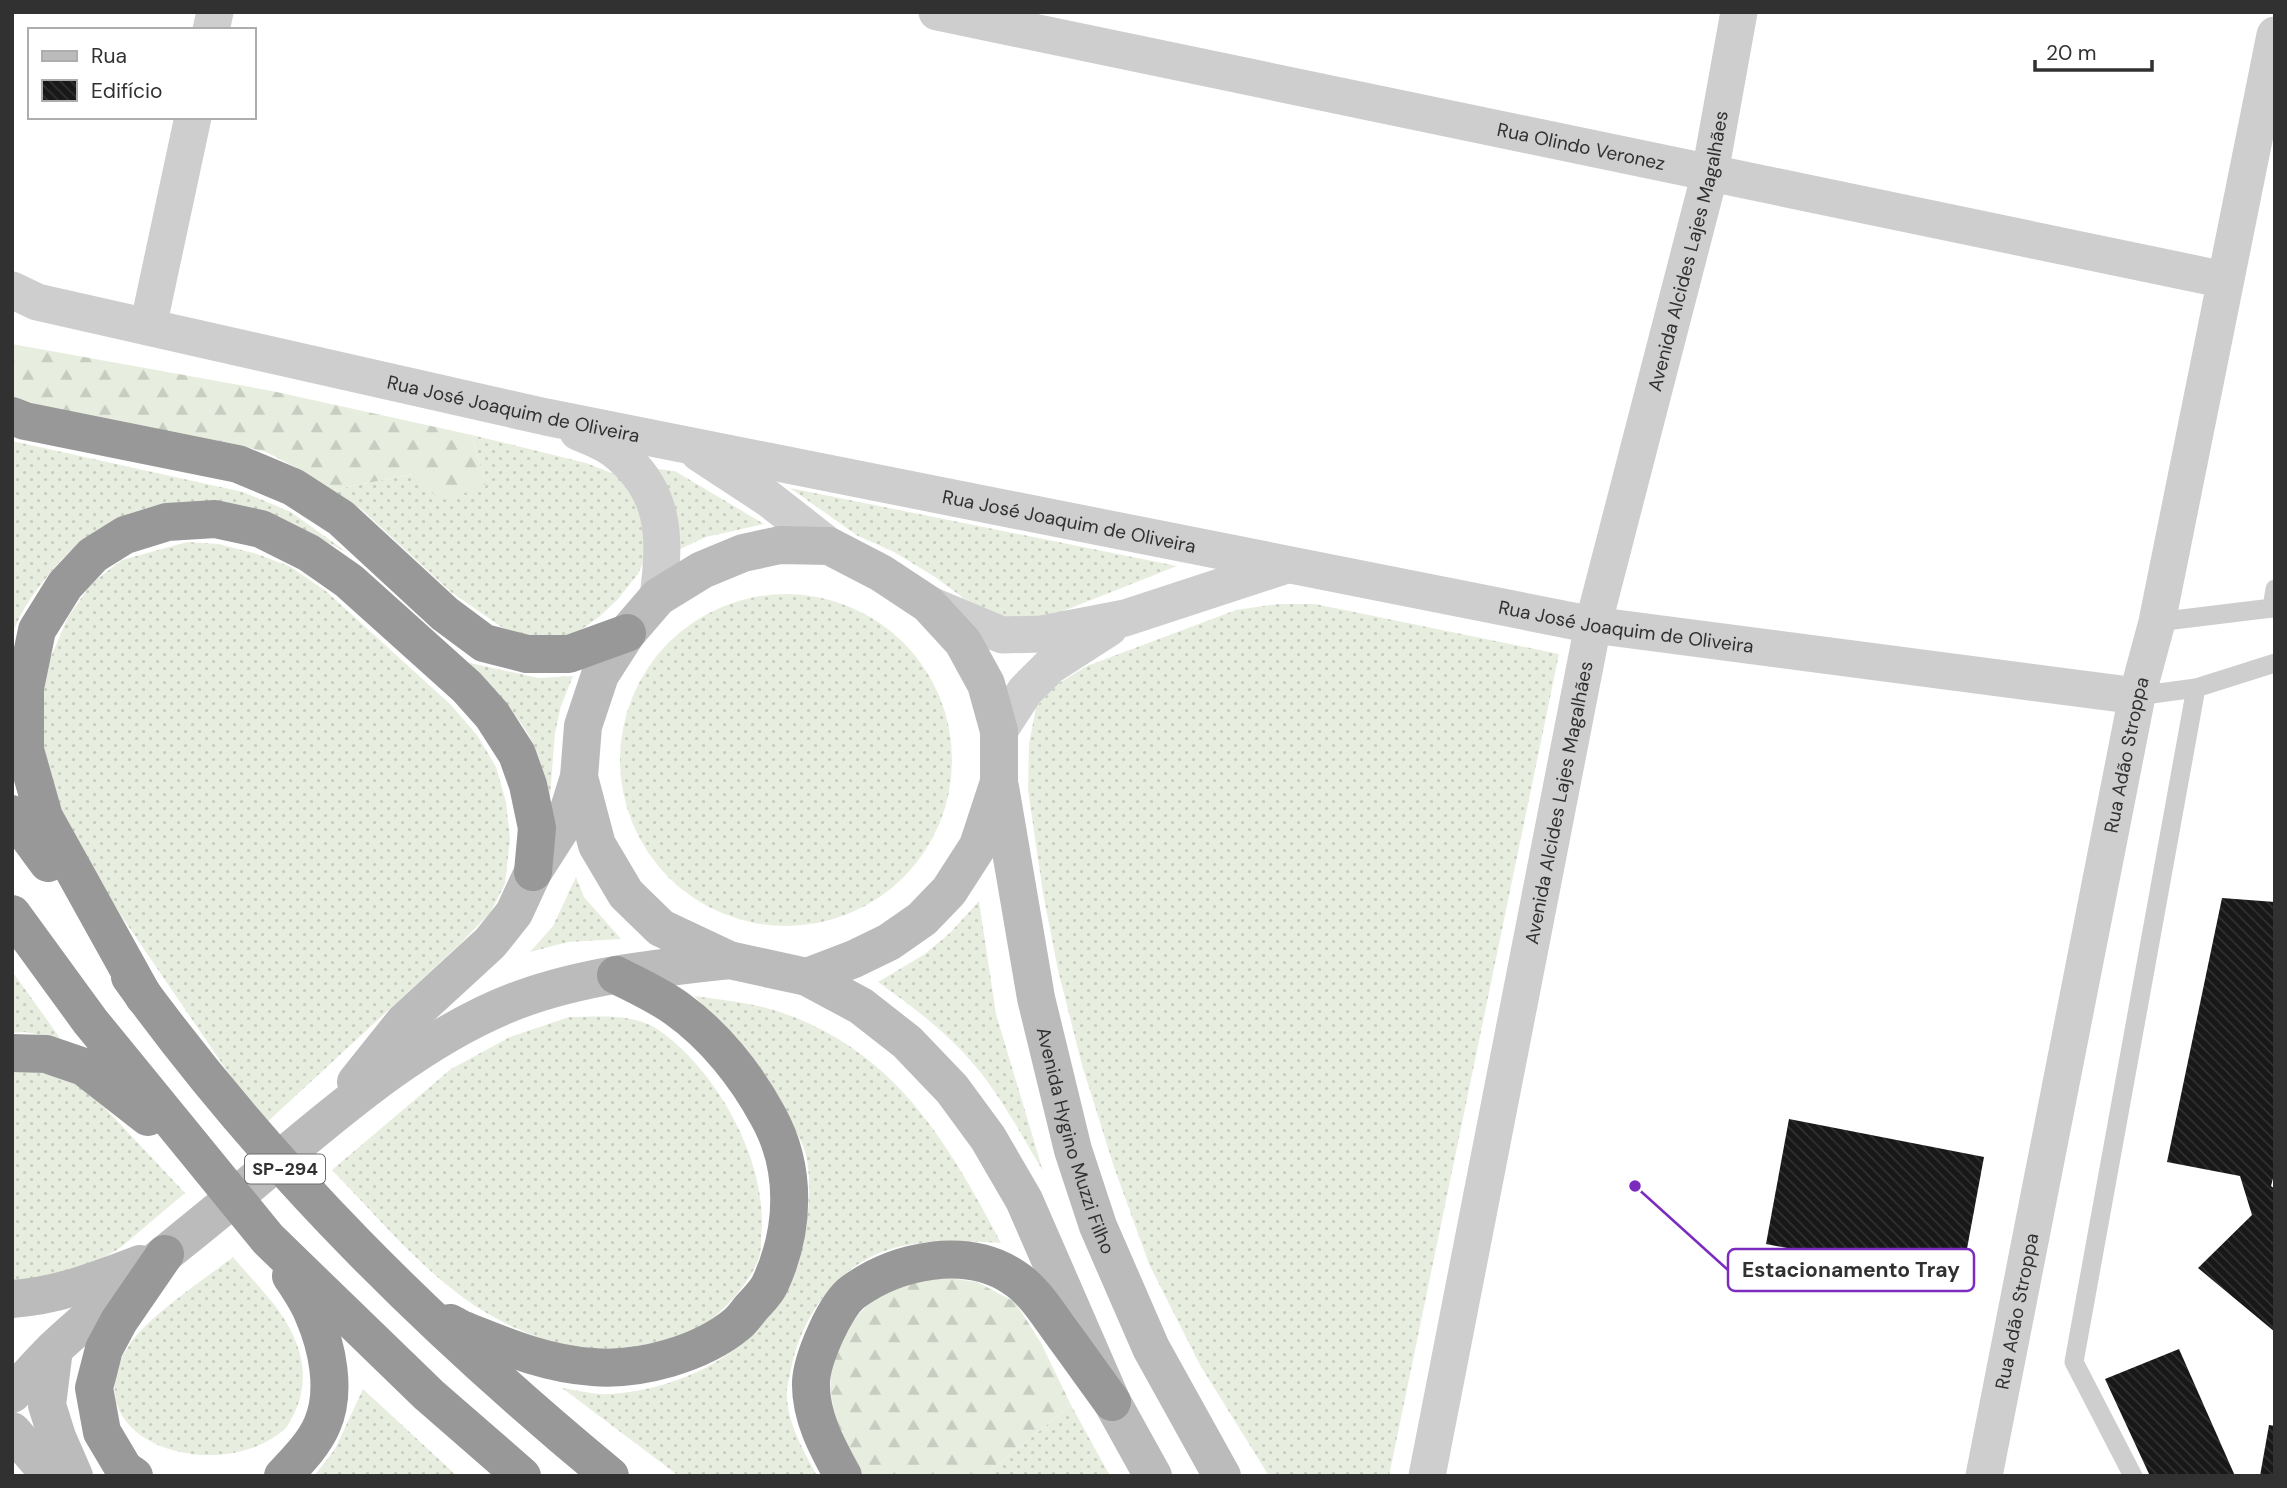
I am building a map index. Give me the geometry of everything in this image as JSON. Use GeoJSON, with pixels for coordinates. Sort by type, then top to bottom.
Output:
{"type":"FeatureCollection","features":[{"type":"Feature","properties":{"kind":"highway"},"geometry":{"type":"LineString","coordinates":[[12,416],[25,421],[238,464],[293,487],[341,518],[445,614],[484,643],[527,654],[569,654],[627,633]]}},
{"type":"Feature","properties":{"kind":"highway"},"geometry":{"type":"LineString","coordinates":[[144,997],[44,817],[25,750],[25,688],[37,630],[65,585],[93,555],[125,535],[167,522],[215,519],[261,529],[309,552],[349,581],[467,687],[492,715],[517,754],[528,785],[537,828],[533,872]]}},
{"type":"Feature","properties":{"kind":"highway","name":"SP-294"},"geometry":{"type":"LineString","coordinates":[[12,814],[144,997],[257,1139],[405,1295],[533,1412],[611,1476]]}},
{"type":"Feature","properties":{"kind":"highway","name":"SP-294"},"geometry":{"type":"LineString","coordinates":[[12,914],[90,1021],[268,1239],[429,1395],[522,1476]]}},
{"type":"Feature","properties":{"kind":"highway"},"geometry":{"type":"LineString","coordinates":[[405,1295],[461,1329],[497,1343],[552,1363],[595,1368],[646,1363],[696,1350],[738,1324],[769,1286],[785,1243],[791,1199],[785,1159],[769,1117],[744,1078],[711,1036],[675,1007],[616,975]]}},
{"type":"Feature","properties":{"kind":"highway"},"geometry":{"type":"LineString","coordinates":[[12,1054],[46,1054],[84,1067],[198,1156]]}},
{"type":"Feature","properties":{"kind":"highway"},"geometry":{"type":"LineString","coordinates":[[268,1239],[313,1312],[325,1349],[330,1387],[323,1424],[299,1460],[283,1476]]}},
{"type":"Feature","properties":{"kind":"highway"},"geometry":{"type":"LineString","coordinates":[[134,1476],[124,1469],[102,1432],[94,1388],[104,1349],[118,1321],[165,1254]]}},
{"type":"Feature","properties":{"kind":"highway"},"geometry":{"type":"LineString","coordinates":[[844,1476],[816,1422],[811,1380],[825,1331],[851,1293],[887,1272],[933,1261],[976,1261],[1014,1277],[1041,1304],[1112,1402]]}},
{"type":"Feature","properties":{"kind":"main road"},"geometry":{"type":"LineString","coordinates":[[328,1119],[404,1022],[490,943],[514,913],[533,872],[565,822],[579,777],[583,726],[600,675],[627,633],[658,597],[702,570],[743,553],[780,545],[829,546],[881,573],[928,604],[963,642],[986,684],[999,731],[999,782],[978,846],[949,891],[922,919],[889,942],[807,977]]}},
{"type":"Feature","properties":{"kind":"main road"},"geometry":{"type":"LineString","coordinates":[[579,777],[597,845],[626,894],[661,928],[729,960],[807,977],[861,1006],[907,1042],[952,1089],[988,1138],[1024,1200],[1112,1402],[1153,1476]]}},
{"type":"Feature","properties":{"kind":"main road","name":"Avenida Hygino Muzzi Filho"},"geometry":{"type":"LineString","coordinates":[[999,782],[1036,998],[1073,1150],[1098,1226],[1151,1348],[1222,1476]]}},
{"type":"Feature","properties":{"kind":"main road"},"geometry":{"type":"LineString","coordinates":[[12,1394],[54,1349],[165,1254],[328,1119],[433,1041],[521,999],[616,975],[729,960]]}},
{"type":"Feature","properties":{"kind":"main road"},"geometry":{"type":"LineString","coordinates":[[12,1299],[40,1297],[91,1283],[165,1254]]}},
{"type":"Feature","properties":{"kind":"main road"},"geometry":{"type":"LineString","coordinates":[[54,1349],[47,1405],[74,1476]]}},
{"type":"Feature","properties":{"kind":"main road"},"geometry":{"type":"LineString","coordinates":[[12,1431],[51,1476]]}},
{"type":"Feature","properties":{"kind":"street","name":"Rua Olindo Veronez"},"geometry":{"type":"LineString","coordinates":[[937,12],[2225,280]]}},
{"type":"Feature","properties":{"kind":"street","name":"Avenida Alcides Lajes Magalhães"},"geometry":{"type":"LineString","coordinates":[[1427,1476],[1593,625],[1710,173],[1739,12]]}},
{"type":"Feature","properties":{"kind":"street","name":"Rua Adão Stroppa"},"geometry":{"type":"LineString","coordinates":[[1984,1476],[2137,696],[2157,621],[2275,35]]}},
{"type":"Feature","properties":{"kind":"street"},"geometry":{"type":"LineString","coordinates":[[148,327],[192,119]]}},
{"type":"Feature","properties":{"kind":"street","name":"Rua José Joaquim de Oliveira"},"geometry":{"type":"LineString","coordinates":[[12,290],[37,302],[546,417],[1593,625],[2137,696]]}},
{"type":"Feature","properties":{"kind":"street"},"geometry":{"type":"LineString","coordinates":[[546,417],[611,448],[635,468],[651,491],[661,519],[663,559],[658,597]]}},
{"type":"Feature","properties":{"kind":"street"},"geometry":{"type":"LineString","coordinates":[[685,443],[769,499],[829,546]]}},
{"type":"Feature","properties":{"kind":"street"},"geometry":{"type":"LineString","coordinates":[[928,604],[1002,635],[1042,634],[1125,618],[1288,565]]}},
{"type":"Feature","properties":{"kind":"street"},"geometry":{"type":"LineString","coordinates":[[999,731],[1025,691],[1050,666],[1125,618]]}},
{"type":"Feature","properties":{"kind":"lane"},"geometry":{"type":"LineString","coordinates":[[2157,621],[2272,608],[2275,589]]}},
{"type":"Feature","properties":{"kind":"lane"},"geometry":{"type":"LineString","coordinates":[[2137,696],[2196,688],[2275,663]]}},
{"type":"Feature","properties":{"kind":"lane"},"geometry":{"type":"LineString","coordinates":[[2133,1476],[2074,1362],[2196,688]]}},
{"type":"Feature","properties":{"kind":"green space"},"geometry":{"type":"Polygon","coordinates":[[[12,344],[272,391],[472,435],[486,486],[440,501],[413,474],[332,490],[266,452],[230,443],[68,415],[12,396],[12,344]]]}},
{"type":"Feature","properties":{"kind":"green space"},"geometry":{"type":"Polygon","coordinates":[[[472,435],[586,463],[614,474],[633,490],[644,512],[648,552],[638,574],[618,599],[582,629],[566,637],[523,635],[503,628],[451,592],[361,509],[332,490],[413,474],[486,486],[472,435]]]}},
{"type":"Feature","properties":{"kind":"green space"},"geometry":{"type":"Polygon","coordinates":[[[12,441],[243,492],[291,512],[348,553],[296,527],[245,509],[192,503],[164,506],[122,519],[82,541],[36,590],[12,635],[12,441]]]}},
{"type":"Feature","properties":{"kind":"green space"},"geometry":{"type":"Polygon","coordinates":[[[658,469],[675,471],[764,524],[706,537],[676,551],[674,508],[658,469]]]}},
{"type":"Feature","properties":{"kind":"green space"},"geometry":{"type":"Polygon","coordinates":[[[790,488],[1177,566],[1043,619],[1013,620],[985,614],[935,577],[894,552],[858,536],[790,488]]]}},
{"type":"Feature","properties":{"kind":"green space"},"geometry":{"type":"Polygon","coordinates":[[[187,542],[219,544],[257,554],[291,567],[327,592],[451,705],[477,735],[496,767],[506,802],[510,839],[505,884],[490,913],[459,945],[264,1125],[120,914],[62,817],[46,768],[39,726],[39,685],[68,617],[92,583],[122,560],[187,542]]]}},
{"type":"Feature","properties":{"kind":"green space"},"geometry":{"type":"Polygon","coordinates":[[[786,594],[818,597],[850,607],[878,622],[903,643],[924,668],[939,696],[949,728],[952,760],[949,792],[939,824],[924,852],[903,877],[878,898],[850,913],[818,923],[786,926],[754,923],[722,913],[694,898],[669,877],[648,852],[633,824],[623,792],[620,760],[623,728],[633,696],[648,668],[669,643],[694,622],[722,607],[754,597],[786,594]]]}},
{"type":"Feature","properties":{"kind":"green space"},"geometry":{"type":"Polygon","coordinates":[[[1278,604],[1315,604],[1559,654],[1389,1476],[1269,1476],[1200,1365],[1149,1264],[1114,1167],[1082,1065],[1058,970],[1043,893],[1028,790],[1029,744],[1036,707],[1056,685],[1087,666],[1236,610],[1278,604]]]}},
{"type":"Feature","properties":{"kind":"green space"},"geometry":{"type":"Polygon","coordinates":[[[461,661],[539,678],[573,676],[561,706],[555,733],[549,809],[541,765],[528,734],[497,695],[461,661]]]}},
{"type":"Feature","properties":{"kind":"green space"},"geometry":{"type":"Polygon","coordinates":[[[576,877],[584,897],[621,939],[568,942],[530,952],[553,926],[576,877]]]}},
{"type":"Feature","properties":{"kind":"green space"},"geometry":{"type":"Polygon","coordinates":[[[979,901],[996,1014],[1043,1171],[994,1091],[976,1067],[930,1021],[878,982],[925,954],[950,933],[979,901]]]}},
{"type":"Feature","properties":{"kind":"green space"},"geometry":{"type":"Polygon","coordinates":[[[12,971],[60,1038],[24,1032],[12,1033],[12,971]]]}},
{"type":"Feature","properties":{"kind":"green space"},"geometry":{"type":"Polygon","coordinates":[[[694,996],[763,1007],[807,1023],[845,1043],[878,1068],[908,1098],[934,1130],[958,1166],[1001,1243],[934,1242],[894,1248],[855,1267],[838,1280],[824,1296],[802,1334],[787,1393],[794,1427],[817,1476],[679,1476],[562,1388],[604,1394],[646,1389],[681,1379],[712,1364],[740,1345],[764,1321],[784,1293],[798,1261],[809,1197],[804,1147],[759,1066],[734,1035],[694,996]]]}},
{"type":"Feature","properties":{"kind":"green space"},"geometry":{"type":"Polygon","coordinates":[[[569,1017],[626,1018],[657,1029],[679,1046],[719,1093],[748,1150],[762,1209],[759,1258],[746,1282],[730,1302],[716,1316],[688,1334],[625,1350],[602,1351],[559,1344],[518,1329],[480,1309],[434,1274],[332,1170],[451,1069],[510,1037],[569,1017]]]}},
{"type":"Feature","properties":{"kind":"green space"},"geometry":{"type":"Polygon","coordinates":[[[12,1072],[56,1075],[88,1090],[185,1193],[120,1248],[84,1269],[12,1282],[12,1072]]]}},
{"type":"Feature","properties":{"kind":"green space"},"geometry":{"type":"Polygon","coordinates":[[[233,1257],[277,1308],[291,1330],[300,1353],[303,1376],[297,1408],[286,1428],[258,1446],[225,1454],[191,1454],[160,1446],[135,1430],[119,1408],[115,1380],[128,1347],[136,1336],[161,1312],[233,1257]]]}},
{"type":"Feature","properties":{"kind":"green space"},"geometry":{"type":"Polygon","coordinates":[[[941,1277],[977,1282],[1015,1302],[1041,1343],[1071,1405],[984,1476],[864,1476],[835,1414],[831,1374],[835,1356],[851,1324],[877,1298],[909,1281],[941,1277]]]}},
{"type":"Feature","properties":{"kind":"green space"},"geometry":{"type":"Polygon","coordinates":[[[363,1389],[457,1476],[314,1476],[335,1449],[363,1389]]]}},
{"type":"Feature","properties":{"kind":"green space"},"geometry":{"type":"Polygon","coordinates":[[[1071,1405],[1110,1476],[984,1476],[1071,1405]]]}},
{"type":"Feature","properties":{"kind":"building"},"geometry":{"type":"Polygon","coordinates":[[[2222,898],[2275,902],[2275,1171],[2271,1186],[2275,1189],[2275,1332],[2198,1268],[2252,1215],[2240,1176],[2167,1162],[2222,898]]]}},
{"type":"Feature","properties":{"kind":"building"},"geometry":{"type":"Polygon","coordinates":[[[1789,1119],[1984,1157],[1961,1281],[1766,1244],[1789,1119]]]}},
{"type":"Feature","properties":{"kind":"building"},"geometry":{"type":"Polygon","coordinates":[[[2179,1349],[2235,1476],[2150,1476],[2105,1379],[2179,1349]]]}},
{"type":"Feature","properties":{"kind":"building"},"geometry":{"type":"Polygon","coordinates":[[[2269,1425],[2275,1426],[2275,1476],[2260,1476],[2269,1425]]]}},
{"type":"Feature","properties":{"kind":"place","name":"Estacionamento Tray"},"geometry":{"type":"Point","coordinates":[1635,1186]}}]}
